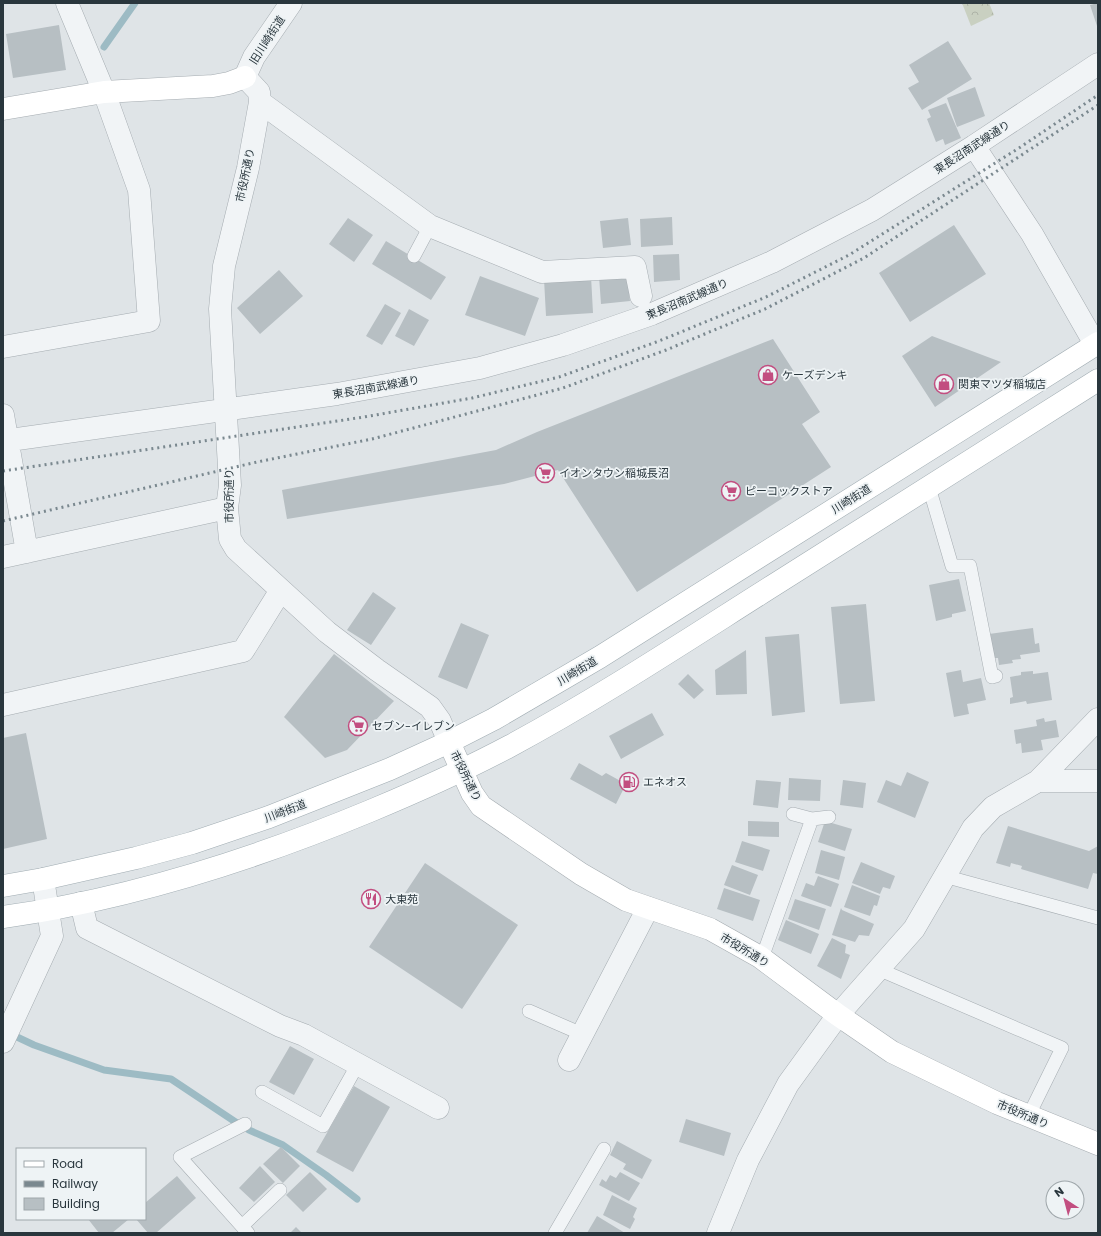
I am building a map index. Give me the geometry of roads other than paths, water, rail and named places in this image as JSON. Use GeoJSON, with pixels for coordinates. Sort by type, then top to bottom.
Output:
{"type":"FeatureCollection","features":[{"type":"Feature","properties":{"kind":"main road"},"geometry":{"type":"LineString","coordinates":[[3,109],[104,92],[213,86],[229,83],[245,77]]}},
{"type":"Feature","properties":{"kind":"main road","name":"川崎街道"},"geometry":{"type":"LineString","coordinates":[[3,886],[43,879],[136,858],[192,843],[262,820],[390,769],[450,742],[494,719],[600,657],[1097,343]]}},
{"type":"Feature","properties":{"kind":"main road"},"geometry":{"type":"LineString","coordinates":[[3,917],[48,910],[147,888],[272,849],[334,826],[404,797],[461,770],[508,746],[594,698],[1098,380]]}},
{"type":"Feature","properties":{"kind":"main road","name":"市役所通り"},"geometry":{"type":"LineString","coordinates":[[450,742],[461,770],[481,806],[580,874],[626,900],[710,929],[762,958],[838,1015],[892,1052],[1028,1117],[1098,1144]]}},
{"type":"Feature","properties":{"kind":"street"},"geometry":{"type":"LineString","coordinates":[[3,347],[149,321],[139,190],[104,92],[67,3]]}},
{"type":"Feature","properties":{"kind":"street","name":"旧川崎街道"},"geometry":{"type":"LineString","coordinates":[[245,77],[254,57],[291,3]]}},
{"type":"Feature","properties":{"kind":"street","name":"東長沼南武線通り"},"geometry":{"type":"LineString","coordinates":[[5,441],[337,394],[480,368],[563,345],[637,319],[772,262],[872,210],[974,146],[1098,64]]}},
{"type":"Feature","properties":{"kind":"street"},"geometry":{"type":"LineString","coordinates":[[245,77],[259,92],[260,102],[430,226],[542,272],[635,267],[641,296]]}},
{"type":"Feature","properties":{"kind":"street","name":"市役所通り"},"geometry":{"type":"LineString","coordinates":[[260,102],[248,168],[224,266],[220,309],[227,410],[230,484],[227,508],[230,539],[236,549],[327,632],[377,670],[430,707],[440,720],[450,742]]}},
{"type":"Feature","properties":{"kind":"street"},"geometry":{"type":"LineString","coordinates":[[974,146],[1032,234],[1097,343]]}},
{"type":"Feature","properties":{"kind":"street"},"geometry":{"type":"LineString","coordinates":[[3,415],[5,441],[26,552]]}},
{"type":"Feature","properties":{"kind":"street"},"geometry":{"type":"LineString","coordinates":[[3,557],[227,508]]}},
{"type":"Feature","properties":{"kind":"street"},"geometry":{"type":"LineString","coordinates":[[3,705],[243,651],[281,590]]}},
{"type":"Feature","properties":{"kind":"street"},"geometry":{"type":"LineString","coordinates":[[718,1233],[748,1160],[788,1084],[838,1015],[914,929],[973,828],[993,807],[1038,781],[1098,718]]}},
{"type":"Feature","properties":{"kind":"street"},"geometry":{"type":"LineString","coordinates":[[1038,781],[1098,781]]}},
{"type":"Feature","properties":{"kind":"street"},"geometry":{"type":"LineString","coordinates":[[3,1042],[52,936],[43,879]]}},
{"type":"Feature","properties":{"kind":"street"},"geometry":{"type":"LineString","coordinates":[[81,903],[87,928],[280,1026],[304,1035],[438,1108]]}},
{"type":"Feature","properties":{"kind":"street"},"geometry":{"type":"LineString","coordinates":[[569,1060],[648,908]]}},
{"type":"Feature","properties":{"kind":"lane"},"geometry":{"type":"LineString","coordinates":[[414,256],[430,226]]}},
{"type":"Feature","properties":{"kind":"lane"},"geometry":{"type":"LineString","coordinates":[[929,487],[952,566],[970,566],[992,677],[996,676]]}},
{"type":"Feature","properties":{"kind":"lane"},"geometry":{"type":"LineString","coordinates":[[793,814],[812,818],[829,817]]}},
{"type":"Feature","properties":{"kind":"lane"},"geometry":{"type":"LineString","coordinates":[[762,958],[812,818]]}},
{"type":"Feature","properties":{"kind":"lane"},"geometry":{"type":"LineString","coordinates":[[944,876],[1098,918]]}},
{"type":"Feature","properties":{"kind":"lane"},"geometry":{"type":"LineString","coordinates":[[878,969],[1062,1048],[1028,1117]]}},
{"type":"Feature","properties":{"kind":"lane"},"geometry":{"type":"LineString","coordinates":[[529,1011],[582,1034]]}},
{"type":"Feature","properties":{"kind":"lane"},"geometry":{"type":"LineString","coordinates":[[262,1092],[323,1126],[358,1064]]}},
{"type":"Feature","properties":{"kind":"lane"},"geometry":{"type":"LineString","coordinates":[[245,1124],[180,1157],[245,1230],[280,1190]]}},
{"type":"Feature","properties":{"kind":"lane"},"geometry":{"type":"LineString","coordinates":[[555,1233],[604,1149]]}},
{"type":"Feature","properties":{"kind":"waterway"},"geometry":{"type":"LineString","coordinates":[[104,47],[135,3]]}},
{"type":"Feature","properties":{"kind":"waterway"},"geometry":{"type":"LineString","coordinates":[[17,1037],[34,1045],[104,1070],[171,1079],[237,1123]]}},
{"type":"Feature","properties":{"kind":"waterway"},"geometry":{"type":"LineString","coordinates":[[249,1130],[283,1145],[357,1199]]}},
{"type":"Feature","properties":{"kind":"railway"},"geometry":{"type":"LineString","coordinates":[[3,471],[364,417],[472,398],[559,377],[659,341],[766,297],[849,255],[1019,148],[1098,95]]}},
{"type":"Feature","properties":{"kind":"railway"},"geometry":{"type":"LineString","coordinates":[[3,521],[257,462],[372,439],[563,388],[666,350],[765,309],[864,258],[1098,105]]}},
{"type":"Feature","properties":{"kind":"place","name":"ケーズデンキ"},"geometry":{"type":"Point","coordinates":[768,375]}},
{"type":"Feature","properties":{"kind":"place","name":"関東マツダ稲城店"},"geometry":{"type":"Point","coordinates":[944,384]}},
{"type":"Feature","properties":{"kind":"place","name":"イオンタウン稲城長沼"},"geometry":{"type":"Point","coordinates":[545,473]}},
{"type":"Feature","properties":{"kind":"place","name":"ピーコックストア"},"geometry":{"type":"Point","coordinates":[731,491]}},
{"type":"Feature","properties":{"kind":"place","name":"セブン-イレブン"},"geometry":{"type":"Point","coordinates":[358,726]}},
{"type":"Feature","properties":{"kind":"place","name":"エネオス"},"geometry":{"type":"Point","coordinates":[629,782]}},
{"type":"Feature","properties":{"kind":"place","name":"大東苑"},"geometry":{"type":"Point","coordinates":[371,899]}}]}
